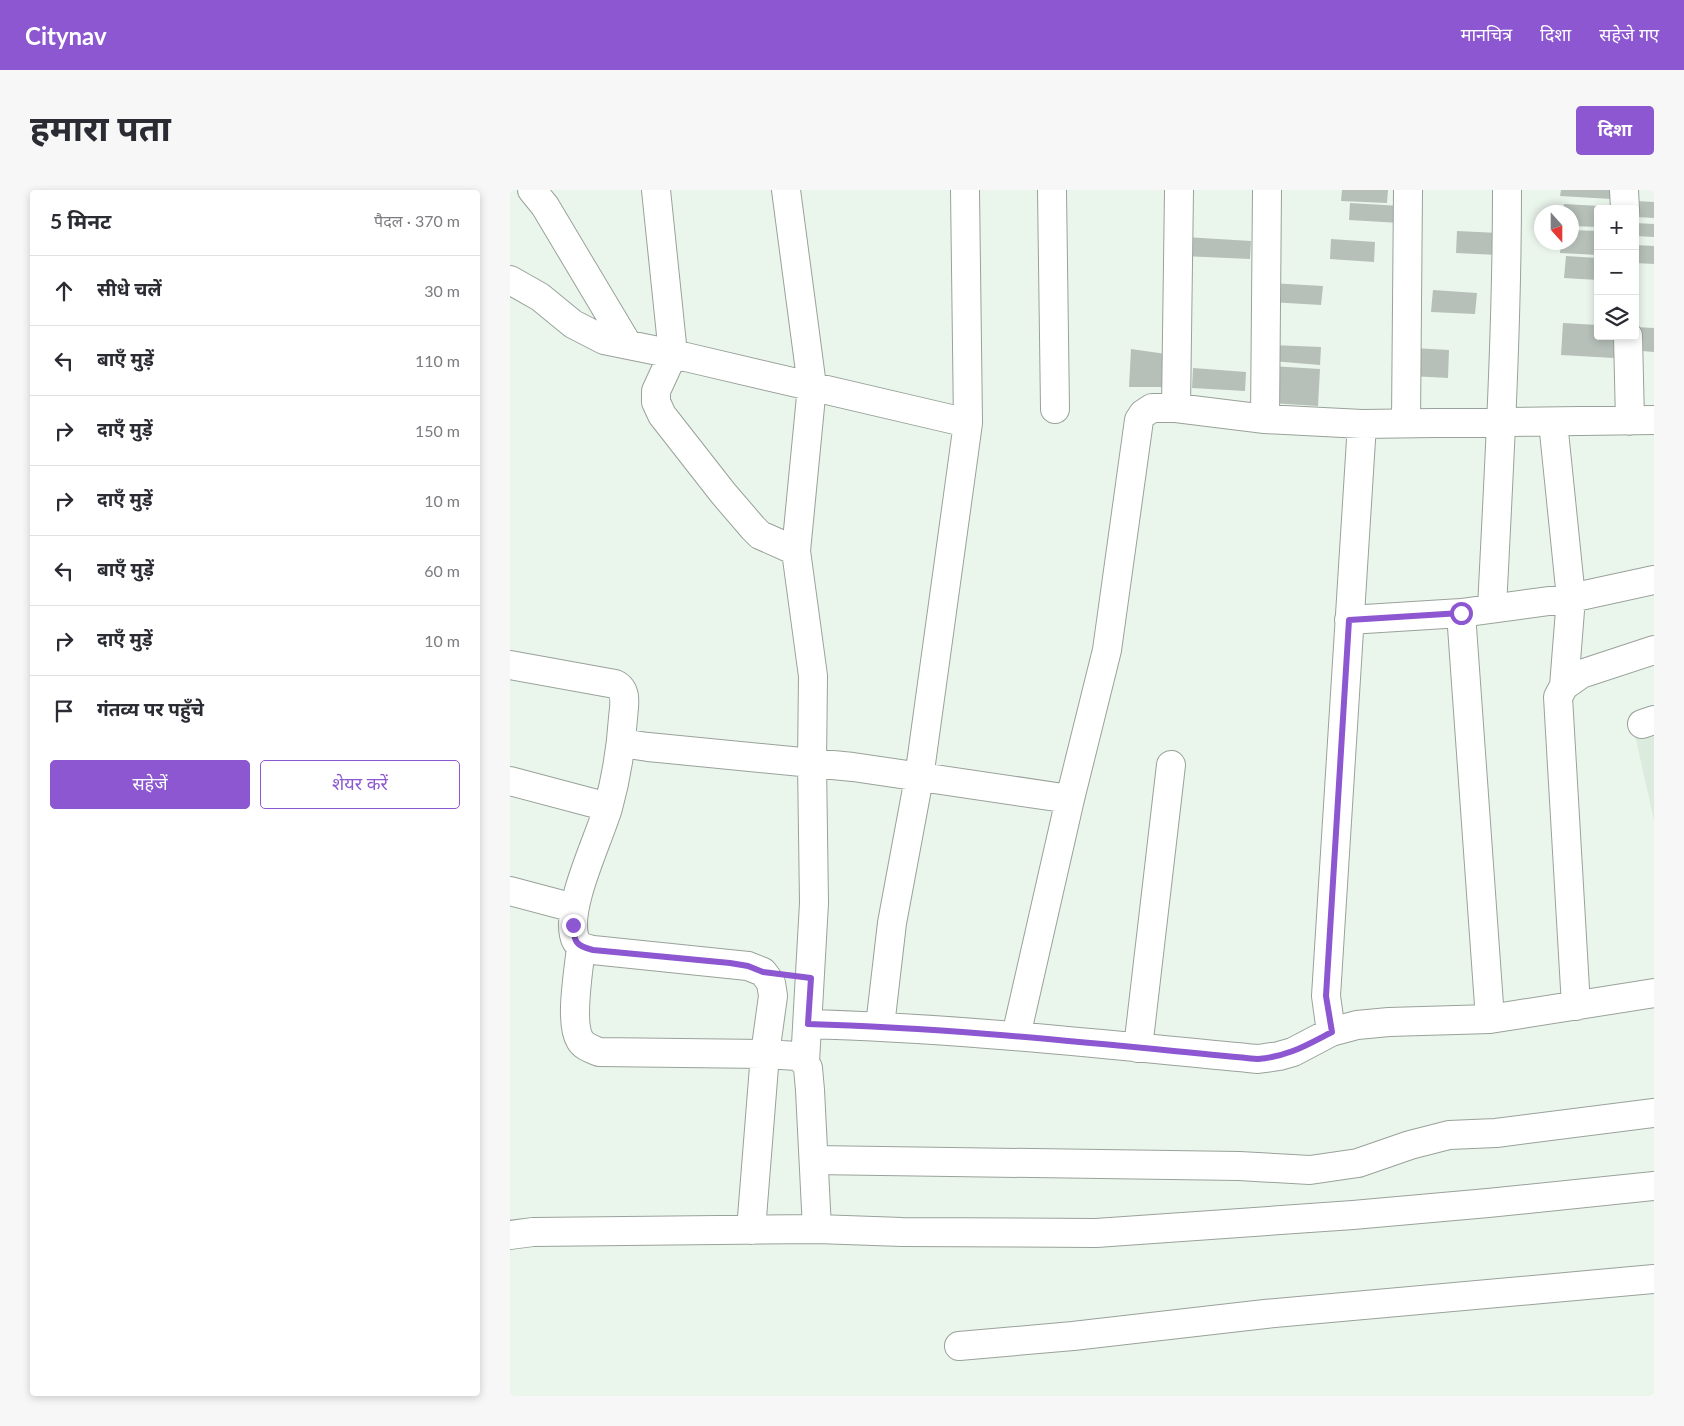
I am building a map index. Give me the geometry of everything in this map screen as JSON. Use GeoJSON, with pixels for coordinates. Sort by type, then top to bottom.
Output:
{"type":"FeatureCollection","features":[{"type":"Feature","properties":{"kind":"street"},"geometry":{"type":"LineString","coordinates":[[532,190],[544,206],[628,345]]}},
{"type":"Feature","properties":{"kind":"street"},"geometry":{"type":"LineString","coordinates":[[656,190],[673,354],[656,391],[656,402],[662,416],[722,493],[753,528],[760,535],[796,551]]}},
{"type":"Feature","properties":{"kind":"street"},"geometry":{"type":"LineString","coordinates":[[786,190],[812,386],[796,551],[813,676],[814,903],[805,1062]]}},
{"type":"Feature","properties":{"kind":"street"},"geometry":{"type":"LineString","coordinates":[[880,1026],[892,924],[920,778],[968,423],[965,190]]}},
{"type":"Feature","properties":{"kind":"street"},"geometry":{"type":"LineString","coordinates":[[1052,190],[1055,409]]}},
{"type":"Feature","properties":{"kind":"street"},"geometry":{"type":"LineString","coordinates":[[1176,408],[1178,190]]}},
{"type":"Feature","properties":{"kind":"street"},"geometry":{"type":"LineString","coordinates":[[1265,419],[1267,190]]}},
{"type":"Feature","properties":{"kind":"street"},"geometry":{"type":"LineString","coordinates":[[1406,422],[1408,190]]}},
{"type":"Feature","properties":{"kind":"street"},"geometry":{"type":"LineString","coordinates":[[1492,608],[1501,423],[1507,190]]}},
{"type":"Feature","properties":{"kind":"street"},"geometry":{"type":"LineString","coordinates":[[1624,190],[1625,205]]}},
{"type":"Feature","properties":{"kind":"street"},"geometry":{"type":"LineString","coordinates":[[510,280],[540,297],[583,330],[604,340],[673,354],[968,423]]}},
{"type":"Feature","properties":{"kind":"street"},"geometry":{"type":"LineString","coordinates":[[1016,1036],[1070,799],[1107,650],[1139,420],[1143,414],[1152,408],[1176,408],[1265,419],[1362,424],[1642,420],[1629,340]]}},
{"type":"Feature","properties":{"kind":"street"},"geometry":{"type":"LineString","coordinates":[[1553,422],[1571,598],[1564,686],[1558,697],[1576,1006]]}},
{"type":"Feature","properties":{"kind":"street"},"geometry":{"type":"LineString","coordinates":[[1332,1032],[1326,996],[1362,424]]}},
{"type":"Feature","properties":{"kind":"street"},"geometry":{"type":"LineString","coordinates":[[1349,620],[1461,613],[1571,598],[1654,580]]}},
{"type":"Feature","properties":{"kind":"street"},"geometry":{"type":"LineString","coordinates":[[1461,613],[1490,1019]]}},
{"type":"Feature","properties":{"kind":"street"},"geometry":{"type":"LineString","coordinates":[[1564,686],[1581,674],[1654,650]]}},
{"type":"Feature","properties":{"kind":"street"},"geometry":{"type":"LineString","coordinates":[[510,665],[615,684],[620,686],[624,699],[621,743],[608,807],[574,908],[574,935],[580,947],[575,1027],[580,1040],[588,1048],[599,1052],[765,1054],[797,1056],[805,1062],[808,1068],[810,1090],[817,1230]]}},
{"type":"Feature","properties":{"kind":"street"},"geometry":{"type":"LineString","coordinates":[[621,743],[853,767],[1070,799]]}},
{"type":"Feature","properties":{"kind":"street"},"geometry":{"type":"LineString","coordinates":[[1138,1048],[1171,765]]}},
{"type":"Feature","properties":{"kind":"street"},"geometry":{"type":"LineString","coordinates":[[510,781],[608,807]]}},
{"type":"Feature","properties":{"kind":"street"},"geometry":{"type":"LineString","coordinates":[[510,891],[574,908]]}},
{"type":"Feature","properties":{"kind":"street"},"geometry":{"type":"LineString","coordinates":[[580,947],[593,950],[730,963],[748,966],[763,972],[811,978]]}},
{"type":"Feature","properties":{"kind":"street"},"geometry":{"type":"LineString","coordinates":[[751,1230],[765,1054],[773,996],[771,983],[763,972]]}},
{"type":"Feature","properties":{"kind":"street"},"geometry":{"type":"LineString","coordinates":[[808,1024],[880,1026],[1016,1036],[1258,1059],[1294,1052],[1332,1032],[1357,1025],[1389,1022],[1490,1019],[1654,993]]}},
{"type":"Feature","properties":{"kind":"street"},"geometry":{"type":"LineString","coordinates":[[814,1160],[1239,1166],[1310,1170],[1358,1163],[1410,1145],[1449,1135],[1496,1133],[1654,1113]]}},
{"type":"Feature","properties":{"kind":"street"},"geometry":{"type":"LineString","coordinates":[[510,1235],[533,1232],[751,1230],[1096,1233],[1353,1215],[1654,1186]]}},
{"type":"Feature","properties":{"kind":"street"},"geometry":{"type":"LineString","coordinates":[[959,1346],[1073,1336],[1265,1314],[1654,1279]]}},
{"type":"Feature","properties":{"kind":"shaded area"},"geometry":{"type":"Polygon","coordinates":[[[1654,705],[1654,820],[1630,713],[1654,705]]]}},
{"type":"Feature","properties":{"kind":"building"},"geometry":{"type":"Polygon","coordinates":[[[1342,190],[1388,190],[1387,203],[1341,201],[1342,190]]]}},
{"type":"Feature","properties":{"kind":"building"},"geometry":{"type":"Polygon","coordinates":[[[1561,190],[1612,190],[1611,199],[1560,196],[1561,190]]]}},
{"type":"Feature","properties":{"kind":"building"},"geometry":{"type":"Polygon","coordinates":[[[1637,201],[1654,202],[1654,218],[1639,217],[1639,205],[1637,205],[1637,201]]]}},
{"type":"Feature","properties":{"kind":"building"},"geometry":{"type":"Polygon","coordinates":[[[1350,203],[1401,206],[1400,223],[1349,220],[1350,203]]]}},
{"type":"Feature","properties":{"kind":"building"},"geometry":{"type":"Polygon","coordinates":[[[1564,204],[1594,206],[1594,227],[1579,226],[1579,205],[1564,204]]]}},
{"type":"Feature","properties":{"kind":"building"},"geometry":{"type":"Polygon","coordinates":[[[1639,223],[1654,224],[1654,237],[1639,236],[1639,223]]]}},
{"type":"Feature","properties":{"kind":"building"},"geometry":{"type":"Polygon","coordinates":[[[1579,230],[1594,231],[1594,255],[1560,253],[1560,250],[1579,250],[1579,230]]]}},
{"type":"Feature","properties":{"kind":"building"},"geometry":{"type":"Polygon","coordinates":[[[1457,231],[1499,233],[1498,255],[1456,253],[1457,231]]]}},
{"type":"Feature","properties":{"kind":"building"},"geometry":{"type":"Polygon","coordinates":[[[1185,237],[1251,241],[1250,259],[1183,256],[1185,237]]]}},
{"type":"Feature","properties":{"kind":"building"},"geometry":{"type":"Polygon","coordinates":[[[1331,239],[1375,242],[1374,262],[1330,259],[1331,239]]]}},
{"type":"Feature","properties":{"kind":"building"},"geometry":{"type":"Polygon","coordinates":[[[1639,245],[1654,246],[1654,264],[1639,263],[1639,245]]]}},
{"type":"Feature","properties":{"kind":"building"},"geometry":{"type":"Polygon","coordinates":[[[1566,256],[1594,258],[1594,280],[1564,278],[1566,256]]]}},
{"type":"Feature","properties":{"kind":"building"},"geometry":{"type":"Polygon","coordinates":[[[1270,283],[1323,286],[1321,305],[1268,302],[1270,283]]]}},
{"type":"Feature","properties":{"kind":"building"},"geometry":{"type":"Polygon","coordinates":[[[1433,290],[1477,293],[1475,314],[1431,312],[1433,290]]]}},
{"type":"Feature","properties":{"kind":"building"},"geometry":{"type":"Polygon","coordinates":[[[1563,323],[1594,325],[1594,340],[1615,340],[1614,358],[1561,355],[1563,323]]]}},
{"type":"Feature","properties":{"kind":"building"},"geometry":{"type":"Polygon","coordinates":[[[1639,327],[1654,328],[1654,352],[1631,350],[1633,340],[1639,340],[1639,327]]]}},
{"type":"Feature","properties":{"kind":"building"},"geometry":{"type":"Polygon","coordinates":[[[1272,345],[1321,347],[1320,365],[1272,361],[1272,345]]]}},
{"type":"Feature","properties":{"kind":"building"},"geometry":{"type":"Polygon","coordinates":[[[1413,348],[1449,350],[1448,378],[1411,376],[1413,348]]]}},
{"type":"Feature","properties":{"kind":"building"},"geometry":{"type":"Polygon","coordinates":[[[1131,349],[1166,354],[1166,387],[1129,387],[1131,349]]]}},
{"type":"Feature","properties":{"kind":"building"},"geometry":{"type":"Polygon","coordinates":[[[1271,366],[1320,369],[1318,406],[1269,403],[1271,366]]]}},
{"type":"Feature","properties":{"kind":"building"},"geometry":{"type":"Polygon","coordinates":[[[1193,368],[1246,372],[1245,391],[1192,388],[1193,368]]]}},
{"type":"Feature","properties":{"kind":"route"},"geometry":{"type":"LineString","coordinates":[[573,925],[574,935],[580,947],[593,950],[730,963],[748,966],[763,972],[811,978],[808,1024],[880,1026],[1016,1036],[1258,1059],[1294,1052],[1332,1032],[1326,996],[1349,620],[1461,613]]}}]}
